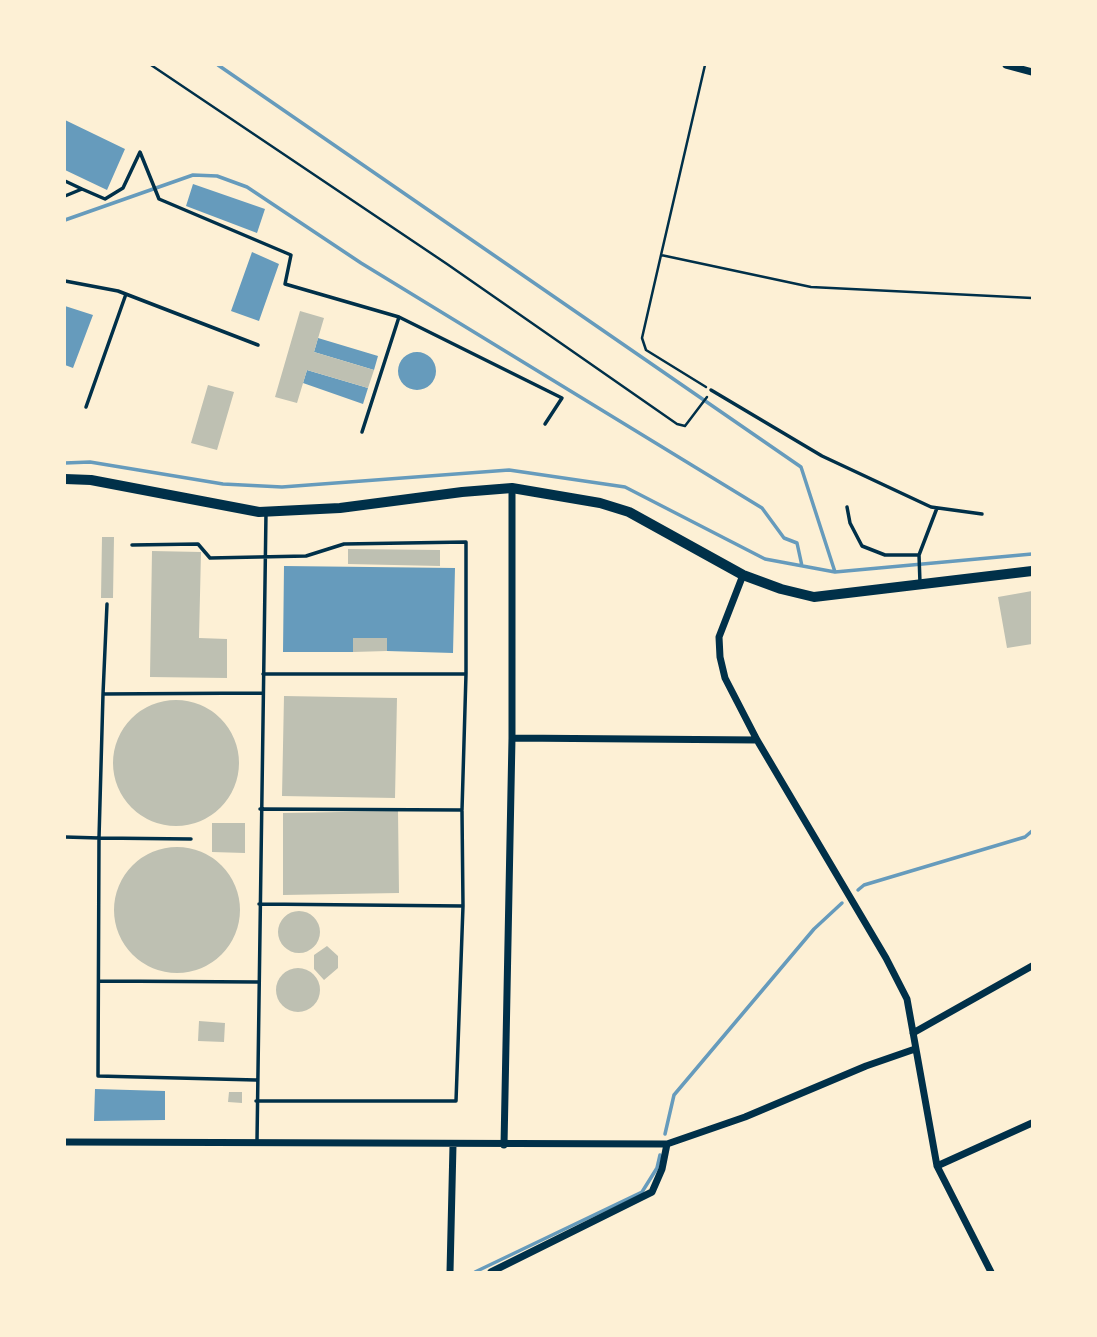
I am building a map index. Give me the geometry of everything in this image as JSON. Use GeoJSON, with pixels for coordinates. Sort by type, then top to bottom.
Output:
{"type":"FeatureCollection","features":[{"type":"Feature","properties":{"kind":"main road"},"geometry":{"type":"LineString","coordinates":[[65,479],[91,480],[229,507],[266,511],[340,508],[512,488],[600,503],[629,512],[743,575],[781,589],[814,597],[1032,571]]}},
{"type":"Feature","properties":{"kind":"street"},"geometry":{"type":"LineString","coordinates":[[1006,65],[1032,72]]}},
{"type":"Feature","properties":{"kind":"street"},"geometry":{"type":"LineString","coordinates":[[504,1145],[512,738],[512,488]]}},
{"type":"Feature","properties":{"kind":"street"},"geometry":{"type":"LineString","coordinates":[[743,575],[719,637],[725,678],[757,740],[908,999],[937,1166],[991,1272]]}},
{"type":"Feature","properties":{"kind":"street"},"geometry":{"type":"LineString","coordinates":[[512,738],[757,740]]}},
{"type":"Feature","properties":{"kind":"street"},"geometry":{"type":"LineString","coordinates":[[913,1033],[1032,966]]}},
{"type":"Feature","properties":{"kind":"street"},"geometry":{"type":"LineString","coordinates":[[65,1142],[667,1144],[746,1117],[866,1066],[915,1049]]}},
{"type":"Feature","properties":{"kind":"street"},"geometry":{"type":"LineString","coordinates":[[937,1166],[1032,1123]]}},
{"type":"Feature","properties":{"kind":"street"},"geometry":{"type":"LineString","coordinates":[[491,1272],[652,1192],[662,1169],[667,1144]]}},
{"type":"Feature","properties":{"kind":"street"},"geometry":{"type":"LineString","coordinates":[[450,1272],[453,1145]]}},
{"type":"Feature","properties":{"kind":"lane"},"geometry":{"type":"LineString","coordinates":[[65,181],[105,199],[123,188],[140,152],[159,199],[291,255],[285,284],[398,317],[562,398],[545,424]]}},
{"type":"Feature","properties":{"kind":"lane"},"geometry":{"type":"LineString","coordinates":[[65,196],[82,189]]}},
{"type":"Feature","properties":{"kind":"lane"},"geometry":{"type":"LineString","coordinates":[[65,281],[126,294],[258,345]]}},
{"type":"Feature","properties":{"kind":"lane"},"geometry":{"type":"LineString","coordinates":[[86,407],[126,294]]}},
{"type":"Feature","properties":{"kind":"lane"},"geometry":{"type":"LineString","coordinates":[[362,432],[398,317]]}},
{"type":"Feature","properties":{"kind":"lane"},"geometry":{"type":"LineString","coordinates":[[711,390],[822,456],[937,508],[982,514]]}},
{"type":"Feature","properties":{"kind":"lane"},"geometry":{"type":"LineString","coordinates":[[847,507],[850,523],[862,546],[885,555],[919,555]]}},
{"type":"Feature","properties":{"kind":"lane"},"geometry":{"type":"LineString","coordinates":[[920,585],[919,555],[937,508]]}},
{"type":"Feature","properties":{"kind":"lane"},"geometry":{"type":"LineString","coordinates":[[257,1141],[266,511]]}},
{"type":"Feature","properties":{"kind":"lane"},"geometry":{"type":"LineString","coordinates":[[132,545],[198,544],[210,558],[306,556],[344,544],[466,542],[463,906],[456,1101],[256,1101]]}},
{"type":"Feature","properties":{"kind":"lane"},"geometry":{"type":"LineString","coordinates":[[107,604],[99,838],[98,1076],[256,1080]]}},
{"type":"Feature","properties":{"kind":"lane"},"geometry":{"type":"LineString","coordinates":[[263,674],[466,674]]}},
{"type":"Feature","properties":{"kind":"lane"},"geometry":{"type":"LineString","coordinates":[[103,694],[262,693]]}},
{"type":"Feature","properties":{"kind":"lane"},"geometry":{"type":"LineString","coordinates":[[261,809],[462,810]]}},
{"type":"Feature","properties":{"kind":"lane"},"geometry":{"type":"LineString","coordinates":[[65,837],[191,839]]}},
{"type":"Feature","properties":{"kind":"lane"},"geometry":{"type":"LineString","coordinates":[[259,904],[463,906]]}},
{"type":"Feature","properties":{"kind":"lane"},"geometry":{"type":"LineString","coordinates":[[99,981],[258,982]]}},
{"type":"Feature","properties":{"kind":"path"},"geometry":{"type":"LineString","coordinates":[[150,65],[447,264],[677,424],[685,426],[711,390],[646,350],[642,338],[705,65]]}},
{"type":"Feature","properties":{"kind":"path"},"geometry":{"type":"LineString","coordinates":[[661,255],[811,287],[1032,298]]}},
{"type":"Feature","properties":{"kind":"water"},"geometry":{"type":"Polygon","coordinates":[[[65,120],[125,149],[107,190],[65,170],[65,120]]]}},
{"type":"Feature","properties":{"kind":"water"},"geometry":{"type":"Polygon","coordinates":[[[193,184],[265,209],[257,233],[186,206],[193,184]]]}},
{"type":"Feature","properties":{"kind":"water"},"geometry":{"type":"Polygon","coordinates":[[[252,252],[279,264],[259,321],[231,311],[252,252]]]}},
{"type":"Feature","properties":{"kind":"water"},"geometry":{"type":"Polygon","coordinates":[[[65,306],[93,315],[73,368],[65,365],[65,306]]]}},
{"type":"Feature","properties":{"kind":"water"},"geometry":{"type":"Polygon","coordinates":[[[318,338],[378,356],[374,370],[314,352],[318,338]]]}},
{"type":"Feature","properties":{"kind":"water"},"geometry":{"type":"Polygon","coordinates":[[[417,352],[430,358],[436,371],[430,384],[417,390],[404,384],[398,371],[404,358],[417,352]]]}},
{"type":"Feature","properties":{"kind":"water"},"geometry":{"type":"Polygon","coordinates":[[[307,370],[368,388],[363,404],[303,383],[307,370]]]}},
{"type":"Feature","properties":{"kind":"water"},"geometry":{"type":"Polygon","coordinates":[[[284,566],[455,568],[453,653],[387,651],[386,638],[353,638],[353,652],[283,652],[284,566]]]}},
{"type":"Feature","properties":{"kind":"water"},"geometry":{"type":"Polygon","coordinates":[[[95,1089],[165,1091],[165,1120],[94,1121],[95,1089]]]}},
{"type":"Feature","properties":{"kind":"building"},"geometry":{"type":"Polygon","coordinates":[[[300,311],[324,318],[314,352],[374,370],[368,388],[307,370],[297,403],[275,397],[300,311]]]}},
{"type":"Feature","properties":{"kind":"building"},"geometry":{"type":"Polygon","coordinates":[[[208,385],[234,392],[217,450],[191,443],[208,385]]]}},
{"type":"Feature","properties":{"kind":"building"},"geometry":{"type":"Polygon","coordinates":[[[102,537],[114,537],[113,598],[101,598],[102,537]]]}},
{"type":"Feature","properties":{"kind":"building"},"geometry":{"type":"Polygon","coordinates":[[[348,549],[440,550],[440,566],[348,564],[348,549]]]}},
{"type":"Feature","properties":{"kind":"building"},"geometry":{"type":"Polygon","coordinates":[[[152,551],[201,552],[199,638],[227,639],[227,678],[150,677],[152,551]]]}},
{"type":"Feature","properties":{"kind":"building"},"geometry":{"type":"Polygon","coordinates":[[[1032,591],[1032,644],[1007,648],[998,597],[1032,591]]]}},
{"type":"Feature","properties":{"kind":"building"},"geometry":{"type":"Polygon","coordinates":[[[353,638],[387,638],[387,651],[353,652],[353,638]]]}},
{"type":"Feature","properties":{"kind":"building"},"geometry":{"type":"Polygon","coordinates":[[[284,696],[397,698],[395,798],[282,796],[284,696]]]}},
{"type":"Feature","properties":{"kind":"building"},"geometry":{"type":"Polygon","coordinates":[[[176,700],[200,705],[220,719],[234,739],[239,763],[234,787],[220,807],[200,821],[176,826],[152,821],[132,807],[118,787],[113,763],[118,739],[132,719],[152,705],[176,700]]]}},
{"type":"Feature","properties":{"kind":"building"},"geometry":{"type":"Polygon","coordinates":[[[398,811],[399,893],[283,895],[283,813],[398,811]]]}},
{"type":"Feature","properties":{"kind":"building"},"geometry":{"type":"Polygon","coordinates":[[[212,823],[245,823],[245,853],[212,852],[212,823]]]}},
{"type":"Feature","properties":{"kind":"building"},"geometry":{"type":"Polygon","coordinates":[[[177,847],[201,852],[221,866],[235,886],[240,910],[235,934],[221,954],[201,968],[177,973],[153,968],[133,954],[119,934],[114,910],[119,886],[133,866],[153,852],[177,847]]]}},
{"type":"Feature","properties":{"kind":"building"},"geometry":{"type":"Polygon","coordinates":[[[299,911],[314,917],[320,932],[314,947],[299,953],[284,947],[278,932],[284,917],[299,911]]]}},
{"type":"Feature","properties":{"kind":"building"},"geometry":{"type":"Polygon","coordinates":[[[327,946],[338,956],[338,968],[324,980],[314,969],[314,955],[327,946]]]}},
{"type":"Feature","properties":{"kind":"building"},"geometry":{"type":"Polygon","coordinates":[[[298,968],[313,975],[320,990],[313,1005],[298,1012],[283,1005],[276,990],[283,975],[298,968]]]}},
{"type":"Feature","properties":{"kind":"building"},"geometry":{"type":"Polygon","coordinates":[[[199,1021],[225,1023],[224,1042],[198,1041],[199,1021]]]}},
{"type":"Feature","properties":{"kind":"building"},"geometry":{"type":"Polygon","coordinates":[[[229,1092],[242,1092],[242,1103],[228,1102],[229,1092]]]}},
{"type":"Feature","properties":{"kind":"waterway"},"geometry":{"type":"LineString","coordinates":[[218,65],[801,467],[835,572]]}},
{"type":"Feature","properties":{"kind":"waterway"},"geometry":{"type":"LineString","coordinates":[[65,220],[193,175],[217,176],[247,187],[361,263],[762,508],[784,538],[797,543],[802,566]]}},
{"type":"Feature","properties":{"kind":"waterway"},"geometry":{"type":"LineString","coordinates":[[65,463],[90,462],[223,484],[282,487],[509,470],[625,487],[765,559],[835,572],[1032,554]]}},
{"type":"Feature","properties":{"kind":"waterway"},"geometry":{"type":"LineString","coordinates":[[858,890],[864,885],[1025,837],[1032,831]]}},
{"type":"Feature","properties":{"kind":"waterway"},"geometry":{"type":"LineString","coordinates":[[665,1134],[674,1095],[814,929],[842,903]]}},
{"type":"Feature","properties":{"kind":"waterway"},"geometry":{"type":"LineString","coordinates":[[475,1272],[642,1192],[657,1168],[660,1155]]}}]}
